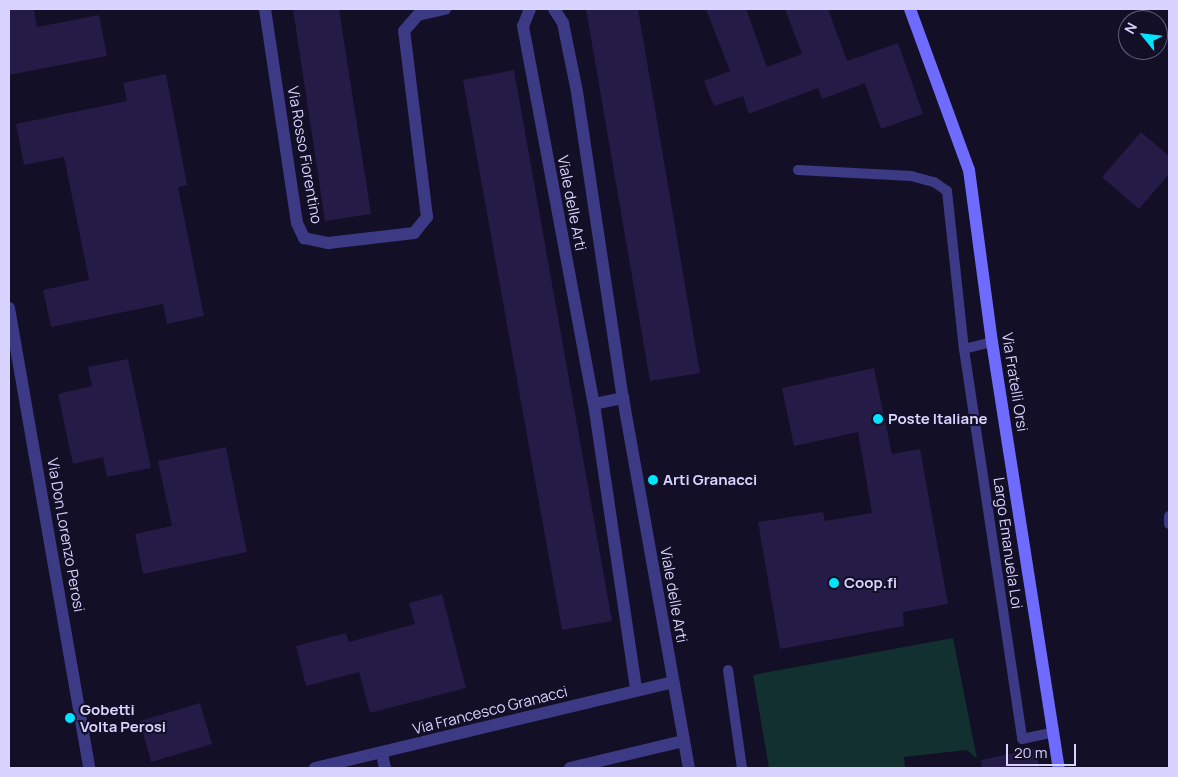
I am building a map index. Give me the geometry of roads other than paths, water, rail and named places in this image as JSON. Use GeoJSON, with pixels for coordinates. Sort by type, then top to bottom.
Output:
{"type":"FeatureCollection","features":[{"type":"Feature","properties":{"kind":"main road","name":"Via Fratelli Orsi"},"geometry":{"type":"LineString","coordinates":[[910,9],[969,170],[992,342],[1059,768]]}},
{"type":"Feature","properties":{"kind":"street","name":"Via Rosso Fiorentino"},"geometry":{"type":"LineString","coordinates":[[265,10],[297,223],[304,238],[328,243],[414,233],[427,216],[404,31],[418,14],[445,9]]}},
{"type":"Feature","properties":{"kind":"street","name":"Viale delle Arti"},"geometry":{"type":"LineString","coordinates":[[530,9],[523,26],[524,36],[594,404],[636,690]]}},
{"type":"Feature","properties":{"kind":"street","name":"Viale delle Arti"},"geometry":{"type":"LineString","coordinates":[[554,9],[563,23],[576,92],[623,398],[689,768]]}},
{"type":"Feature","properties":{"kind":"street","name":"Via Don Lorenzo Perosi"},"geometry":{"type":"LineString","coordinates":[[9,308],[90,768]]}},
{"type":"Feature","properties":{"kind":"street"},"geometry":{"type":"LineString","coordinates":[[594,404],[623,398]]}},
{"type":"Feature","properties":{"kind":"street","name":"Via Francesco Granacci"},"geometry":{"type":"LineString","coordinates":[[315,768],[382,754],[673,682]]}},
{"type":"Feature","properties":{"kind":"street"},"geometry":{"type":"LineString","coordinates":[[570,768],[683,741]]}},
{"type":"Feature","properties":{"kind":"street"},"geometry":{"type":"LineString","coordinates":[[382,754],[385,768]]}},
{"type":"Feature","properties":{"kind":"lane"},"geometry":{"type":"LineString","coordinates":[[798,170],[911,176],[934,182],[946,191],[964,349],[992,342]]}},
{"type":"Feature","properties":{"kind":"lane","name":"Largo Emanuela Loi"},"geometry":{"type":"LineString","coordinates":[[964,349],[1022,739],[1054,732]]}},
{"type":"Feature","properties":{"kind":"lane"},"geometry":{"type":"LineString","coordinates":[[1169,516],[1169,524]]}},
{"type":"Feature","properties":{"kind":"lane"},"geometry":{"type":"LineString","coordinates":[[728,670],[742,768]]}},
{"type":"Feature","properties":{"kind":"place","name":"Poste Italiane"},"geometry":{"type":"Point","coordinates":[878,419]}},
{"type":"Feature","properties":{"kind":"place","name":"Arti Granacci"},"geometry":{"type":"Point","coordinates":[653,480]}},
{"type":"Feature","properties":{"kind":"place","name":"Coop.fi"},"geometry":{"type":"Point","coordinates":[834,583]}},
{"type":"Feature","properties":{"kind":"place","name":"Gobetti Volta Perosi"},"geometry":{"type":"Point","coordinates":[70,718]}}]}
